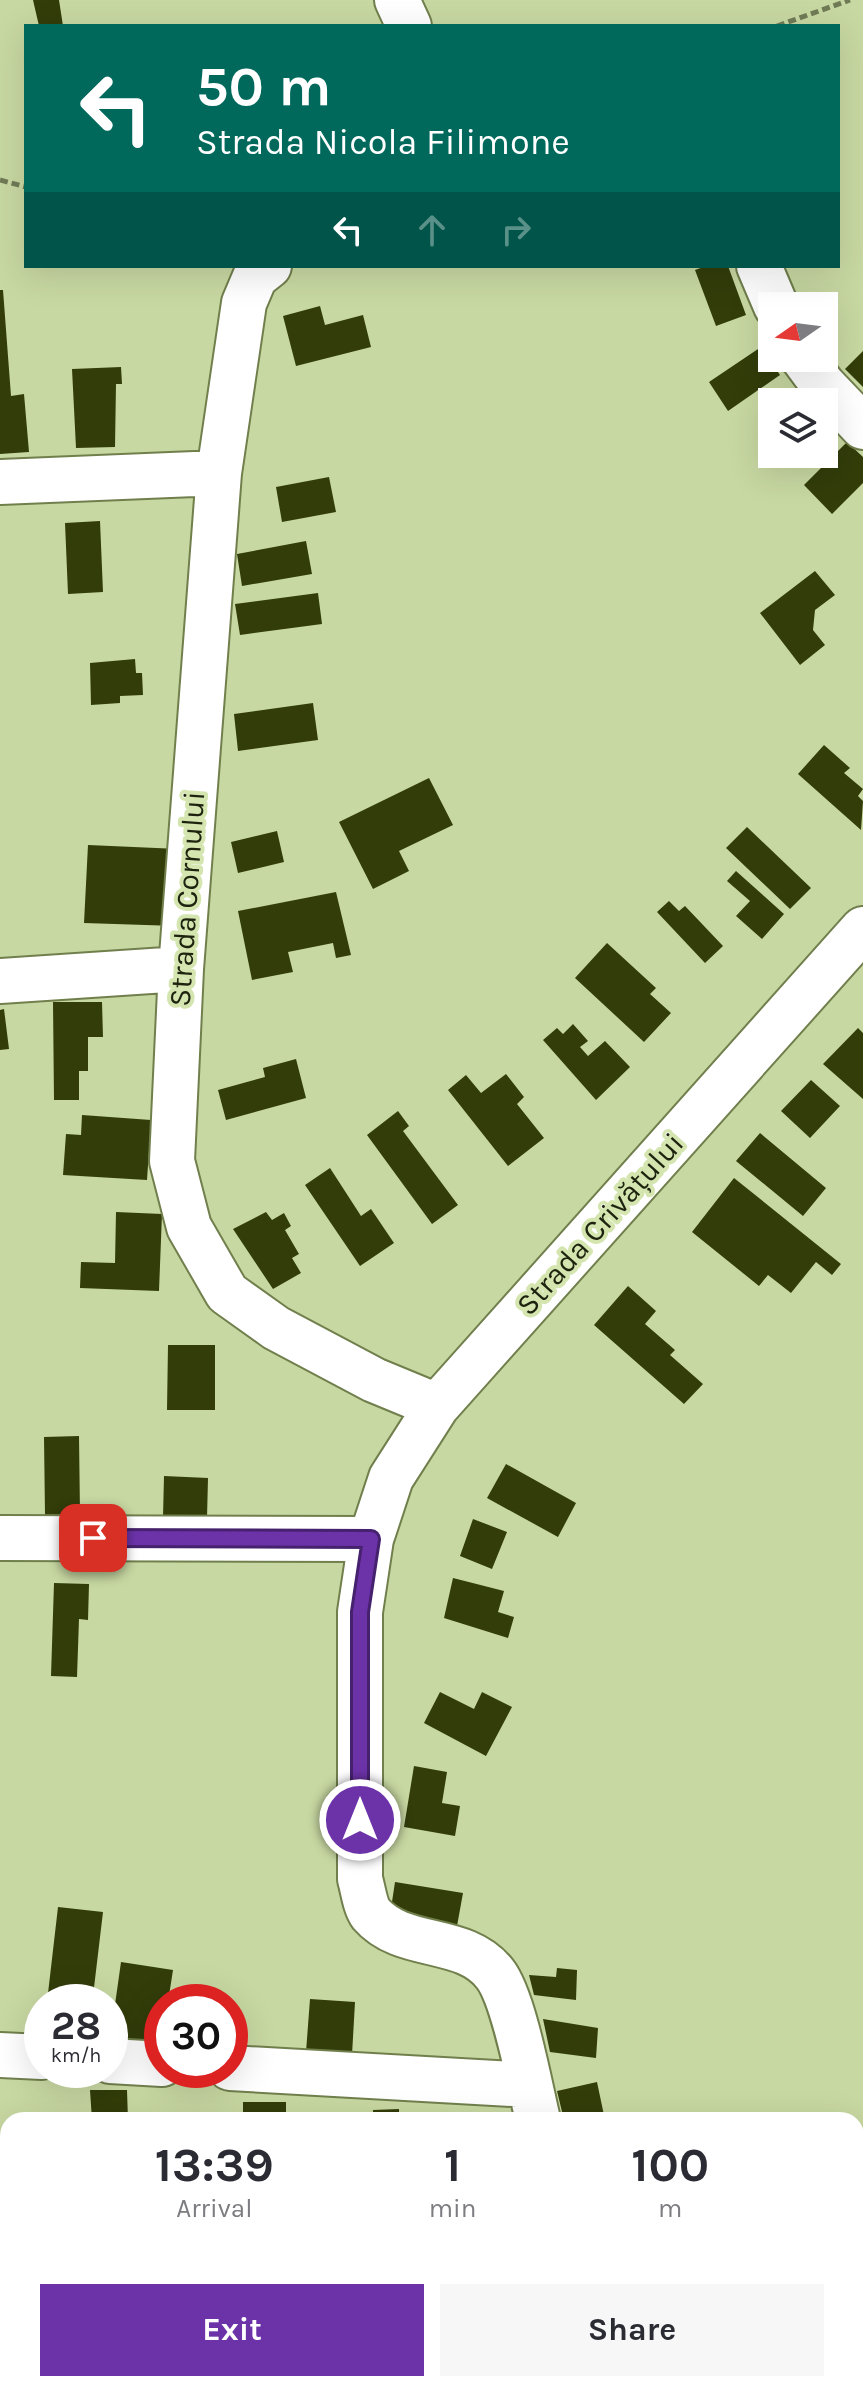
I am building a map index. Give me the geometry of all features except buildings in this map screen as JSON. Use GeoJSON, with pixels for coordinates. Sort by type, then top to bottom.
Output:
{"type":"FeatureCollection","features":[{"type":"Feature","properties":{"kind":"street"},"geometry":{"type":"LineString","coordinates":[[397,0],[408,24]]}},
{"type":"Feature","properties":{"kind":"street","name":"Strada Cornului"},"geometry":{"type":"LineString","coordinates":[[266,268],[255,277],[244,303],[219,473],[181,969],[172,1161],[189,1227],[227,1293],[276,1328],[374,1380],[437,1406]]}},
{"type":"Feature","properties":{"kind":"street"},"geometry":{"type":"LineString","coordinates":[[760,268],[770,292]]}},
{"type":"Feature","properties":{"kind":"street"},"geometry":{"type":"LineString","coordinates":[[813,372],[863,427]]}},
{"type":"Feature","properties":{"kind":"street"},"geometry":{"type":"LineString","coordinates":[[0,482],[219,473]]}},
{"type":"Feature","properties":{"kind":"street","name":"Strada Crivățului"},"geometry":{"type":"LineString","coordinates":[[534,2103],[507,1999],[497,1976],[480,1958],[459,1949],[398,1933],[370,1913],[360,1879],[360,1612],[371,1539],[391,1478],[437,1406],[863,929]]}},
{"type":"Feature","properties":{"kind":"street"},"geometry":{"type":"LineString","coordinates":[[0,981],[181,969]]}},
{"type":"Feature","properties":{"kind":"street"},"geometry":{"type":"LineString","coordinates":[[0,1538],[371,1539]]}},
{"type":"Feature","properties":{"kind":"street"},"geometry":{"type":"LineString","coordinates":[[0,2055],[24,2056]]}},
{"type":"Feature","properties":{"kind":"street"},"geometry":{"type":"LineString","coordinates":[[248,2070],[534,2103]]}},
{"type":"Feature","properties":{"kind":"path"},"geometry":{"type":"LineString","coordinates":[[783,24],[850,0]]}},
{"type":"Feature","properties":{"kind":"path"},"geometry":{"type":"LineString","coordinates":[[0,180],[24,186]]}},
{"type":"Feature","properties":{"kind":"route"},"geometry":{"type":"LineString","coordinates":[[93,1538],[371,1539],[360,1612],[360,1820]]}}]}
